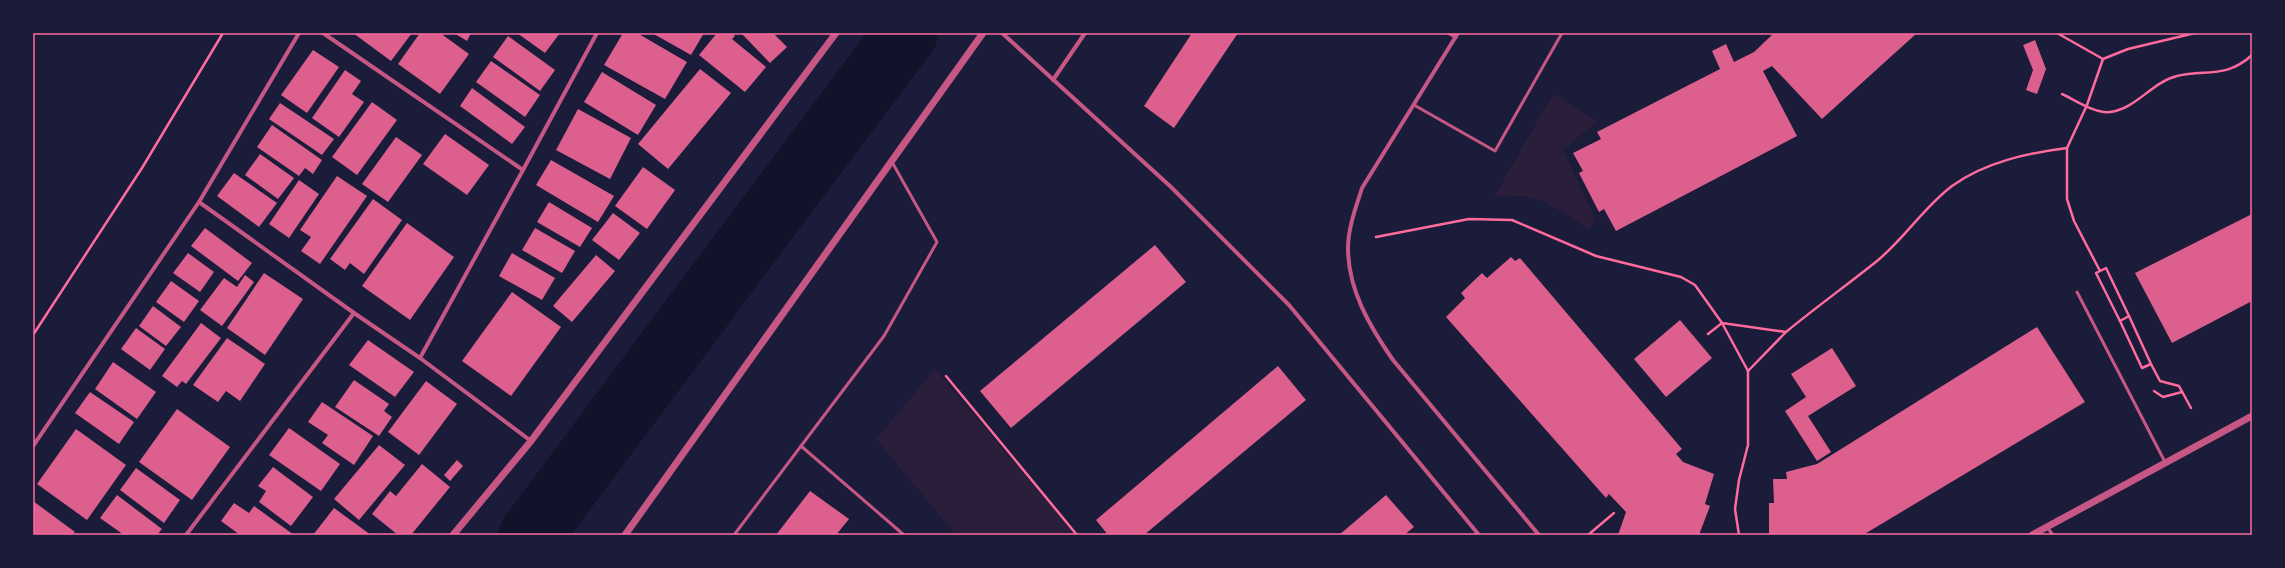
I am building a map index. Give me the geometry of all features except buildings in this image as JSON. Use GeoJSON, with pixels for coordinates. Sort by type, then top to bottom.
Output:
{"type":"FeatureCollection","features":[{"type":"Feature","properties":{"kind":"street"},"geometry":{"type":"LineString","coordinates":[[33,446],[199,202],[299,33]]}},
{"type":"Feature","properties":{"kind":"street"},"geometry":{"type":"LineString","coordinates":[[323,33],[523,170]]}},
{"type":"Feature","properties":{"kind":"street"},"geometry":{"type":"LineString","coordinates":[[420,358],[597,33]]}},
{"type":"Feature","properties":{"kind":"street"},"geometry":{"type":"LineString","coordinates":[[453,535],[531,441],[836,33]]}},
{"type":"Feature","properties":{"kind":"street"},"geometry":{"type":"LineString","coordinates":[[625,535],[983,33]]}},
{"type":"Feature","properties":{"kind":"street"},"geometry":{"type":"LineString","coordinates":[[1002,33],[1170,187],[1289,305],[1479,535]]}},
{"type":"Feature","properties":{"kind":"street"},"geometry":{"type":"LineString","coordinates":[[1053,80],[1085,33]]}},
{"type":"Feature","properties":{"kind":"street"},"geometry":{"type":"LineString","coordinates":[[1449,33],[1457,35],[1362,188],[1353,217],[1348,247],[1352,285],[1374,333],[1393,360],[1539,535]]}},
{"type":"Feature","properties":{"kind":"street"},"geometry":{"type":"LineString","coordinates":[[199,202],[354,313],[420,358],[531,441]]}},
{"type":"Feature","properties":{"kind":"street"},"geometry":{"type":"LineString","coordinates":[[186,535],[354,313]]}},
{"type":"Feature","properties":{"kind":"street"},"geometry":{"type":"LineString","coordinates":[[2032,535],[2046,526],[2252,416]]}},
{"type":"Feature","properties":{"kind":"lane"},"geometry":{"type":"LineString","coordinates":[[1414,105],[1495,150],[1562,33]]}},
{"type":"Feature","properties":{"kind":"lane"},"geometry":{"type":"LineString","coordinates":[[734,535],[884,336],[936,242],[892,161]]}},
{"type":"Feature","properties":{"kind":"lane"},"geometry":{"type":"LineString","coordinates":[[2077,292],[2165,462]]}},
{"type":"Feature","properties":{"kind":"lane"},"geometry":{"type":"LineString","coordinates":[[801,446],[904,535]]}},
{"type":"Feature","properties":{"kind":"lane"},"geometry":{"type":"LineString","coordinates":[[2046,526],[2053,535]]}},
{"type":"Feature","properties":{"kind":"path"},"geometry":{"type":"LineString","coordinates":[[33,335],[142,168],[222,33]]}},
{"type":"Feature","properties":{"kind":"path"},"geometry":{"type":"LineString","coordinates":[[2057,33],[2103,59]]}},
{"type":"Feature","properties":{"kind":"path"},"geometry":{"type":"LineString","coordinates":[[2100,271],[2074,221],[2067,199],[2067,148],[2087,105],[2103,59],[2128,49],[2195,33]]}},
{"type":"Feature","properties":{"kind":"path"},"geometry":{"type":"LineString","coordinates":[[2062,94],[2087,105],[2109,112],[2124,109],[2154,88],[2176,76],[2222,72],[2252,55]]}},
{"type":"Feature","properties":{"kind":"path"},"geometry":{"type":"LineString","coordinates":[[1748,371],[1786,332],[1827,298],[1878,260],[1952,186],[1981,169],[2037,152],[2067,148]]}},
{"type":"Feature","properties":{"kind":"path"},"geometry":{"type":"LineString","coordinates":[[1376,237],[1469,219],[1512,220],[1596,256],[1681,277],[1695,285],[1722,323],[1748,371],[1748,445],[1739,480],[1735,510],[1739,535]]}},
{"type":"Feature","properties":{"kind":"path"},"geometry":{"type":"LineString","coordinates":[[2146,375],[2096,273],[2106,268],[2160,381],[2179,386],[2191,408]]}},
{"type":"Feature","properties":{"kind":"path"},"geometry":{"type":"LineString","coordinates":[[2120,321],[2129,316]]}},
{"type":"Feature","properties":{"kind":"path"},"geometry":{"type":"LineString","coordinates":[[1708,334],[1722,323],[1786,332]]}},
{"type":"Feature","properties":{"kind":"path"},"geometry":{"type":"LineString","coordinates":[[2142,368],[2152,364]]}},
{"type":"Feature","properties":{"kind":"path"},"geometry":{"type":"LineString","coordinates":[[946,376],[1077,535]]}},
{"type":"Feature","properties":{"kind":"path"},"geometry":{"type":"LineString","coordinates":[[2152,387],[2155,393],[2163,397],[2182,392]]}},
{"type":"Feature","properties":{"kind":"path"},"geometry":{"type":"LineString","coordinates":[[1588,535],[1614,513]]}},
{"type":"Feature","properties":{"kind":"shaded area"},"geometry":{"type":"Polygon","coordinates":[[[1553,94],[1597,121],[1563,150],[1595,218],[1590,230],[1546,202],[1524,196],[1494,197],[1553,94]]]}},
{"type":"Feature","properties":{"kind":"shaded area"},"geometry":{"type":"Polygon","coordinates":[[[935,369],[1076,535],[956,535],[876,439],[935,369]]]}},
{"type":"Feature","properties":{"kind":"waterway"},"geometry":{"type":"LineString","coordinates":[[531,535],[906,33]]}}]}
